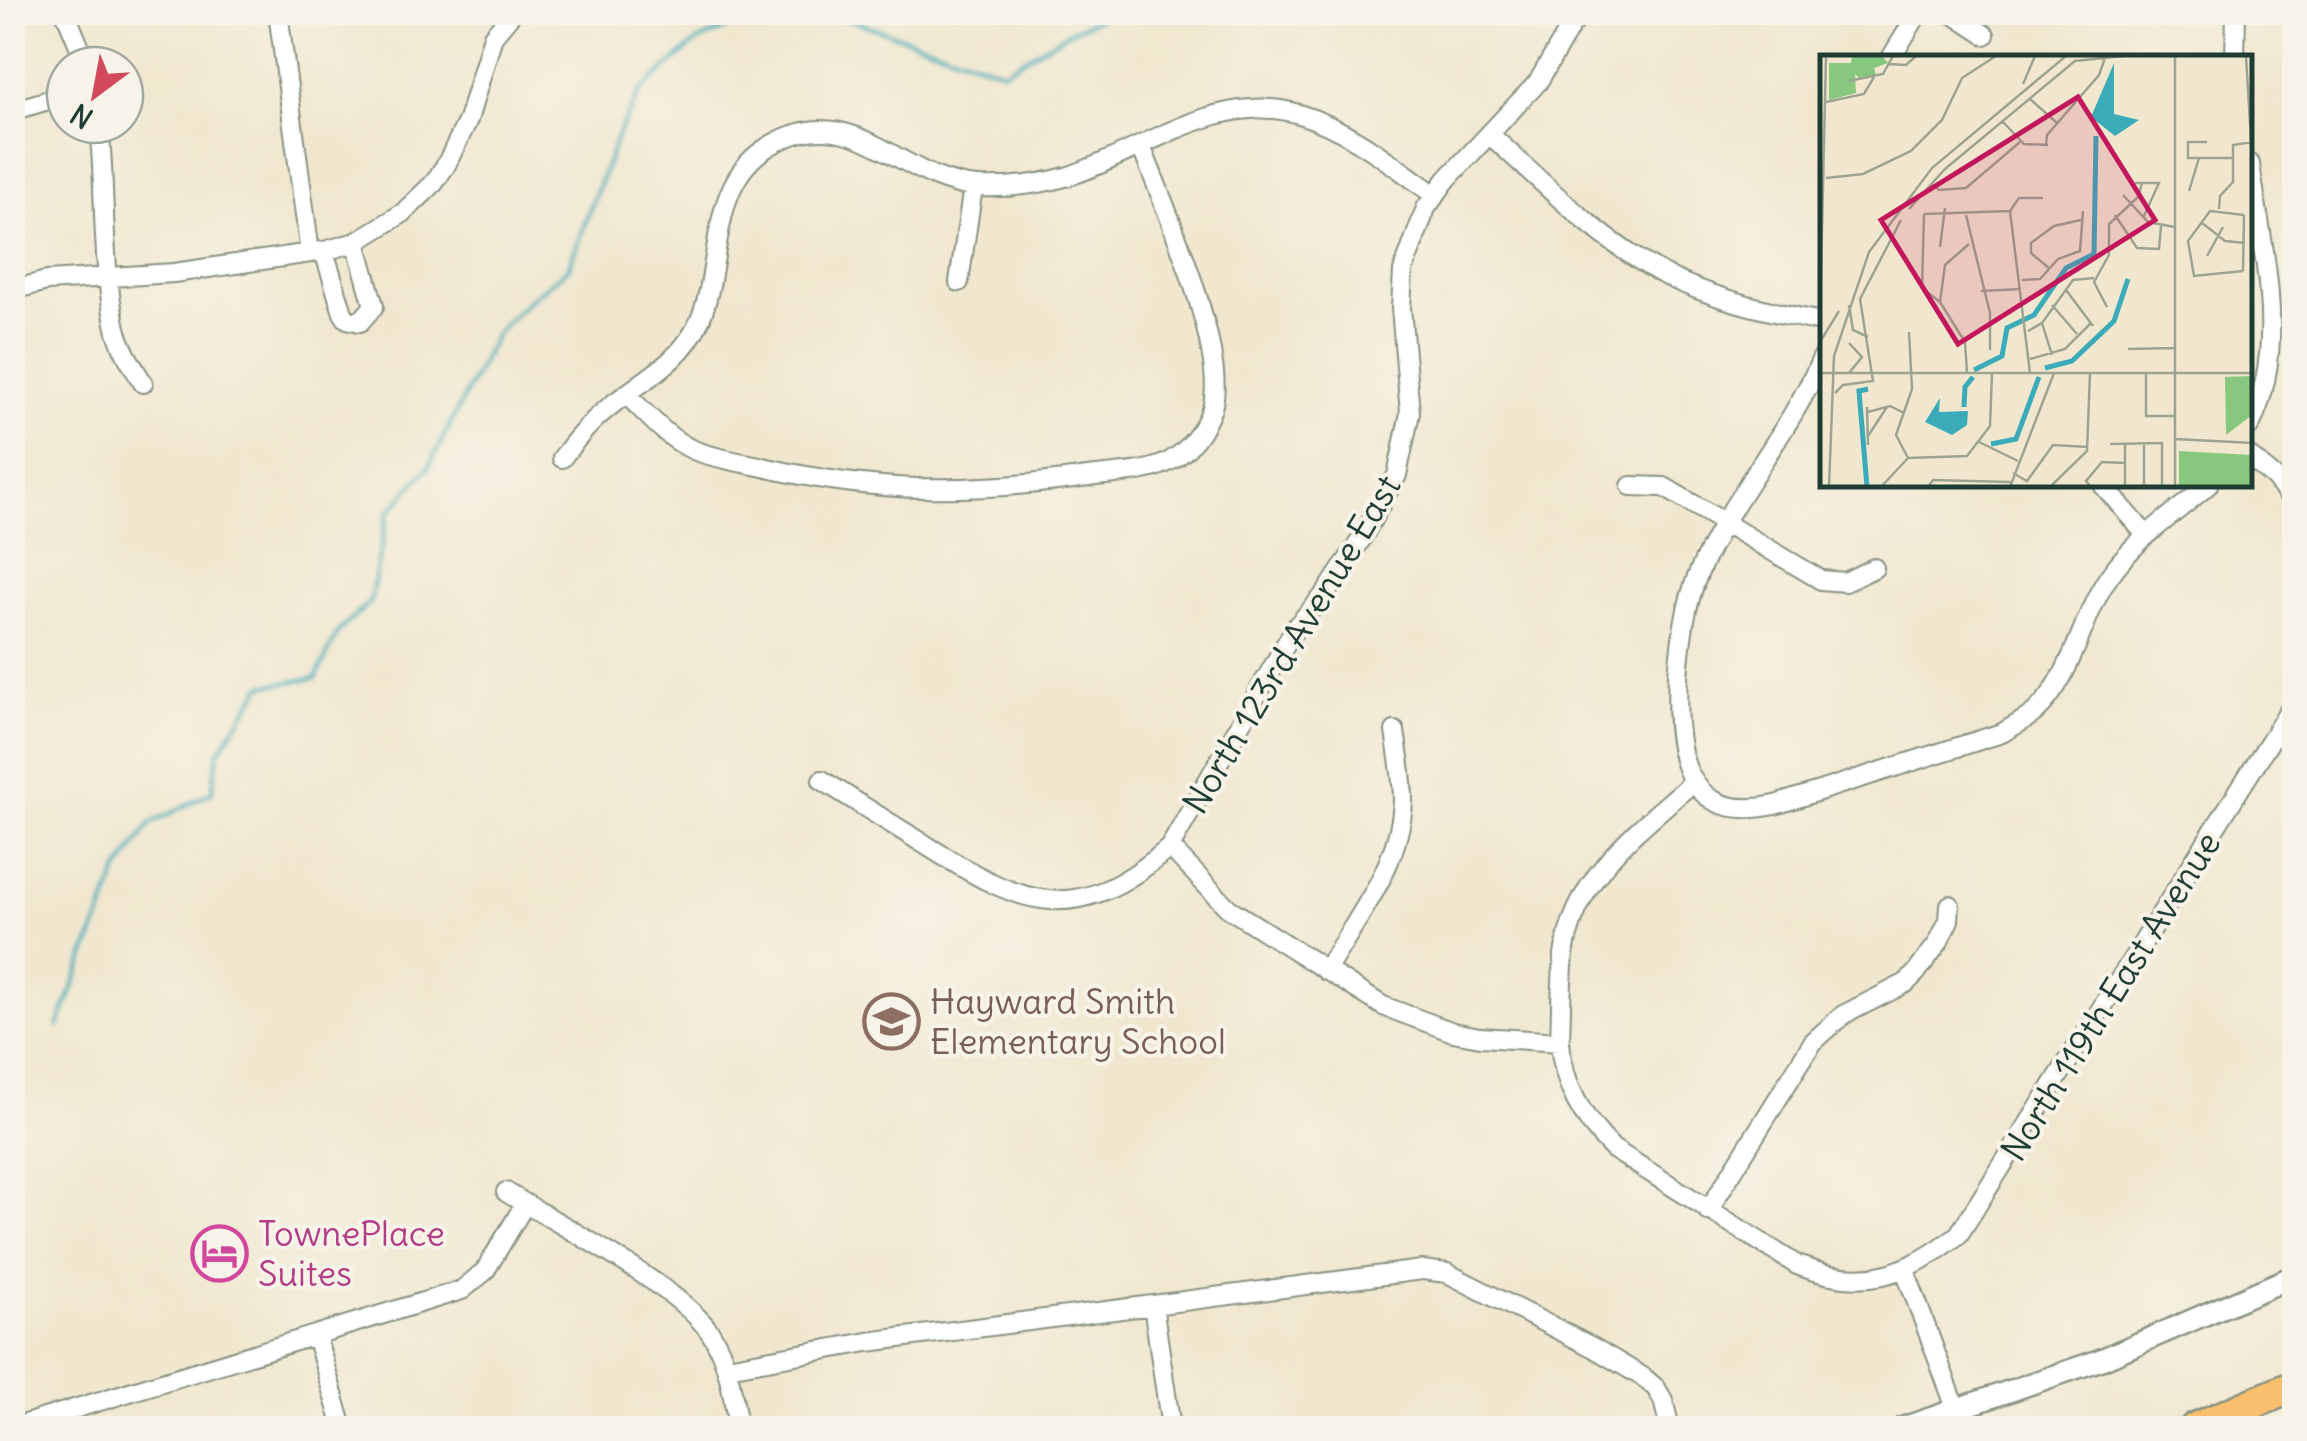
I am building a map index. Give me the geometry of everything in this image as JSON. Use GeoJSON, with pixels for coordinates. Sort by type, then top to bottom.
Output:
{"type":"FeatureCollection","features":[{"type":"Feature","properties":{"kind":"highway"},"geometry":{"type":"LineString","coordinates":[[2195,1428],[2294,1386]]}},
{"type":"Feature","properties":{"kind":"street"},"geometry":{"type":"LineString","coordinates":[[65,12],[79,45]]}},
{"type":"Feature","properties":{"kind":"street"},"geometry":{"type":"LineString","coordinates":[[278,12],[317,252],[343,313],[347,319],[360,322],[374,306],[356,242]]}},
{"type":"Feature","properties":{"kind":"street"},"geometry":{"type":"LineString","coordinates":[[12,290],[46,281],[174,273],[317,252],[356,242],[403,213],[446,165],[468,120],[493,36],[513,12]]}},
{"type":"Feature","properties":{"kind":"street"},"geometry":{"type":"LineString","coordinates":[[1556,12],[1577,17]]}},
{"type":"Feature","properties":{"kind":"street"},"geometry":{"type":"LineString","coordinates":[[1893,55],[1919,12]]}},
{"type":"Feature","properties":{"kind":"street"},"geometry":{"type":"LineString","coordinates":[[1950,12],[1985,35]]}},
{"type":"Feature","properties":{"kind":"street"},"geometry":{"type":"LineString","coordinates":[[2235,55],[2236,12]]}},
{"type":"Feature","properties":{"kind":"street","name":"North 123rd Avenue East"},"geometry":{"type":"LineString","coordinates":[[822,780],[990,885],[1027,899],[1070,899],[1119,884],[1142,872],[1170,847],[1295,628],[1326,593],[1397,475],[1410,414],[1400,308],[1403,271],[1413,236],[1435,195],[1538,82],[1577,17]]}},
{"type":"Feature","properties":{"kind":"street"},"geometry":{"type":"LineString","coordinates":[[12,112],[45,101]]}},
{"type":"Feature","properties":{"kind":"street"},"geometry":{"type":"LineString","coordinates":[[562,458],[589,425],[671,363],[698,325],[706,306],[727,199],[734,184],[765,148],[792,135],[836,130],[869,139],[930,172],[973,187],[1024,186],[1072,176],[1218,115],[1247,110],[1294,112],[1353,137],[1435,195]]}},
{"type":"Feature","properties":{"kind":"street"},"geometry":{"type":"LineString","coordinates":[[1489,134],[1573,212],[1662,273],[1704,291],[1820,321]]}},
{"type":"Feature","properties":{"kind":"street"},"geometry":{"type":"LineString","coordinates":[[100,145],[116,328],[125,354],[143,384]]}},
{"type":"Feature","properties":{"kind":"street"},"geometry":{"type":"LineString","coordinates":[[626,394],[664,432],[695,451],[818,480],[881,488],[1022,486],[1147,469],[1169,462],[1187,448],[1213,405],[1211,355],[1189,274],[1140,146]]}},
{"type":"Feature","properties":{"kind":"street"},"geometry":{"type":"LineString","coordinates":[[959,282],[973,187]]}},
{"type":"Feature","properties":{"kind":"street"},"geometry":{"type":"LineString","coordinates":[[2252,191],[2270,330],[2266,382],[2252,420]]}},
{"type":"Feature","properties":{"kind":"street"},"geometry":{"type":"LineString","coordinates":[[1820,362],[1791,421],[1725,524],[1697,577],[1681,636],[1676,730],[1684,768],[1692,783],[1722,803],[1754,809],[2002,733],[2035,712],[2050,695],[2110,574],[2146,535],[2204,488]]}},
{"type":"Feature","properties":{"kind":"street"},"geometry":{"type":"LineString","coordinates":[[2252,459],[2274,477],[2294,502]]}},
{"type":"Feature","properties":{"kind":"street"},"geometry":{"type":"LineString","coordinates":[[1631,486],[1664,487],[1821,580],[1845,582],[1874,568]]}},
{"type":"Feature","properties":{"kind":"street"},"geometry":{"type":"LineString","coordinates":[[2106,488],[2146,535]]}},
{"type":"Feature","properties":{"kind":"street","name":"North 119th East Avenue"},"geometry":{"type":"LineString","coordinates":[[1906,1270],[1959,1234],[2286,734],[2294,702]]}},
{"type":"Feature","properties":{"kind":"street"},"geometry":{"type":"LineString","coordinates":[[1326,971],[1380,881],[1398,832],[1403,800],[1396,731]]}},
{"type":"Feature","properties":{"kind":"street"},"geometry":{"type":"LineString","coordinates":[[1692,783],[1622,844],[1596,874],[1580,903],[1564,954],[1560,1042],[1567,1083],[1588,1124],[1613,1149],[1797,1265],[1819,1274],[1861,1280],[1906,1270],[1957,1411]]}},
{"type":"Feature","properties":{"kind":"street"},"geometry":{"type":"LineString","coordinates":[[1170,847],[1228,908],[1383,1006],[1426,1024],[1480,1037],[1560,1042]]}},
{"type":"Feature","properties":{"kind":"street"},"geometry":{"type":"LineString","coordinates":[[1708,1211],[1813,1042],[1842,1015],[1916,974],[1944,931],[1950,905]]}},
{"type":"Feature","properties":{"kind":"street"},"geometry":{"type":"LineString","coordinates":[[506,1192],[667,1292],[709,1331],[727,1368],[738,1428]]}},
{"type":"Feature","properties":{"kind":"street"},"geometry":{"type":"LineString","coordinates":[[12,1428],[462,1290],[485,1271],[526,1204]]}},
{"type":"Feature","properties":{"kind":"street"},"geometry":{"type":"LineString","coordinates":[[727,1368],[868,1342],[1422,1270],[1447,1273],[1643,1377],[1664,1400],[1670,1428]]}},
{"type":"Feature","properties":{"kind":"street"},"geometry":{"type":"LineString","coordinates":[[1902,1428],[2100,1360],[2294,1276]]}},
{"type":"Feature","properties":{"kind":"street"},"geometry":{"type":"LineString","coordinates":[[1153,1305],[1171,1428]]}},
{"type":"Feature","properties":{"kind":"street"},"geometry":{"type":"LineString","coordinates":[[316,1336],[342,1428]]}},
{"type":"Feature","properties":{"kind":"waterway"},"geometry":{"type":"LineString","coordinates":[[58,1026],[118,872],[150,824],[212,792],[218,753],[262,686],[316,678],[338,632],[370,602],[388,513],[428,468],[497,332],[568,269],[618,134],[641,90],[695,43],[757,14],[844,18],[1003,71],[1073,30],[1114,12]]}},
{"type":"Feature","properties":{"kind":"place","name":"Hayward Smith Elementary School"},"geometry":{"type":"Point","coordinates":[891,1021]}},
{"type":"Feature","properties":{"kind":"place","name":"TownePlace Suites"},"geometry":{"type":"Point","coordinates":[219,1253]}}]}
